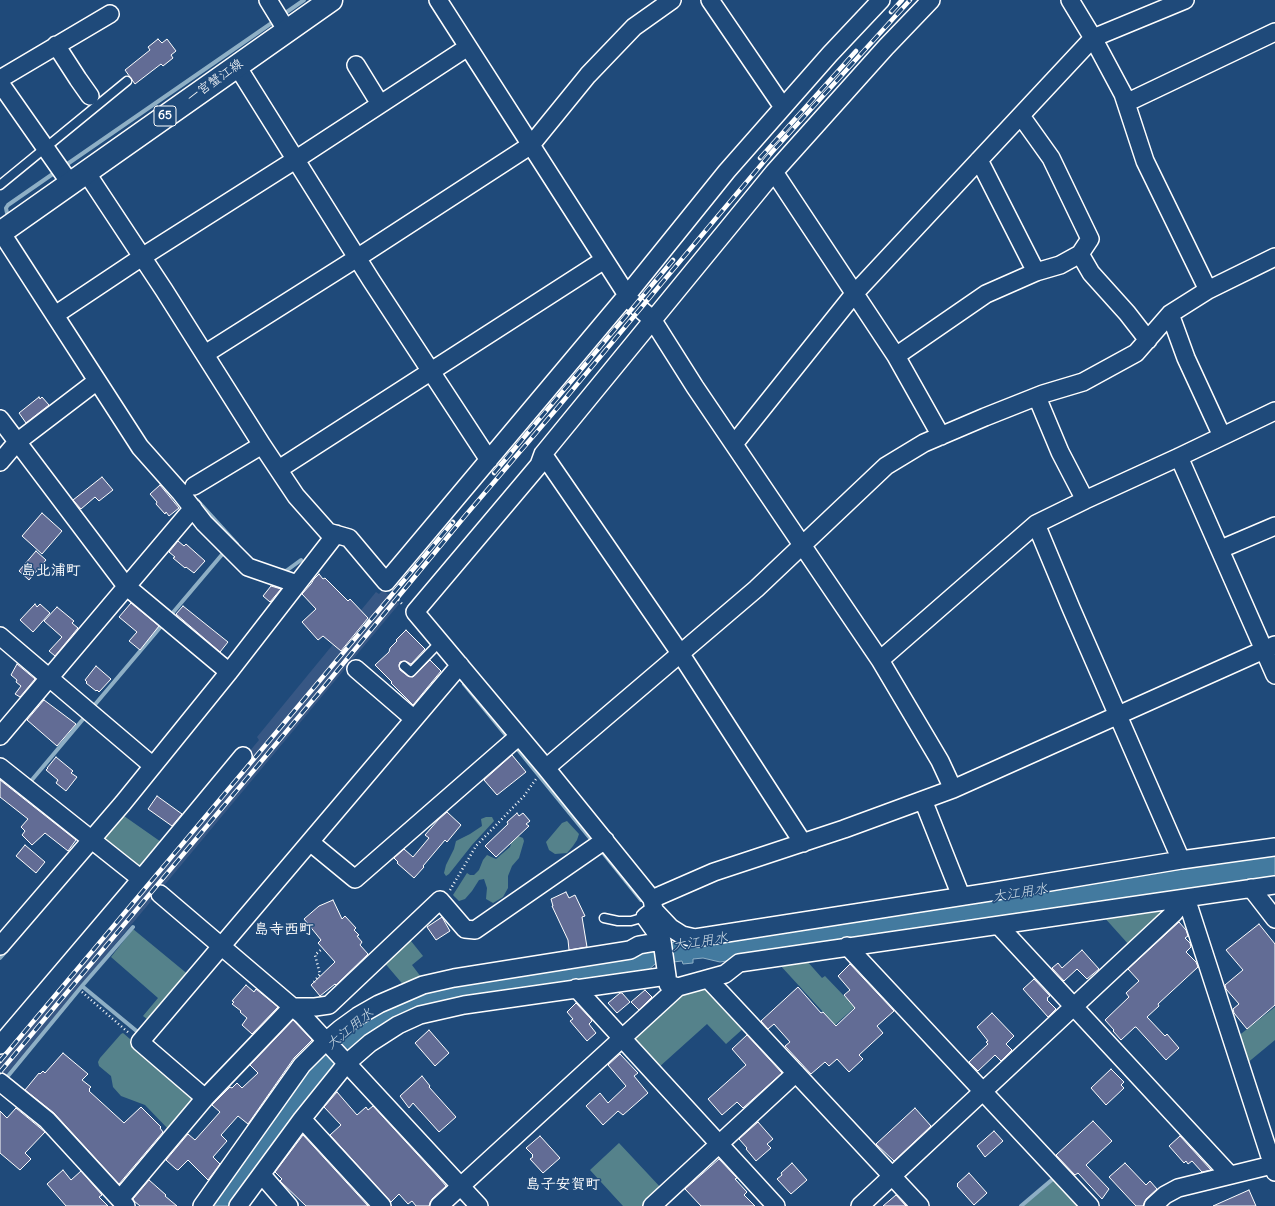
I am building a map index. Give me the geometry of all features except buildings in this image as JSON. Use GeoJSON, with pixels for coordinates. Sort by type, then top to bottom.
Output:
{"type":"FeatureCollection","features":[{"type":"Feature","properties":{"kind":"main road","name":"一宮蟹江線"},"geometry":{"type":"LineString","coordinates":[[0,232],[69,173],[237,66],[278,17],[331,0]]}},
{"type":"Feature","properties":{"kind":"street"},"geometry":{"type":"LineString","coordinates":[[439,0],[626,296],[652,319],[695,387],[880,660],[940,761],[953,789]]}},
{"type":"Feature","properties":{"kind":"street"},"geometry":{"type":"LineString","coordinates":[[205,354],[357,258],[531,144],[588,75],[634,27],[672,0]]}},
{"type":"Feature","properties":{"kind":"street"},"geometry":{"type":"LineString","coordinates":[[710,0],[783,107]]}},
{"type":"Feature","properties":{"kind":"street"},"geometry":{"type":"LineString","coordinates":[[0,83],[45,148],[69,173],[142,257],[296,496],[328,532],[349,538],[386,582],[626,296],[727,171],[830,54],[882,0]]}},
{"type":"Feature","properties":{"kind":"street"},"geometry":{"type":"LineString","coordinates":[[932,0],[886,47],[774,172],[652,319],[543,454],[539,465],[415,612],[460,665],[514,740],[650,909],[671,928],[682,935],[695,938],[990,892],[1181,860],[1275,847]]}},
{"type":"Feature","properties":{"kind":"street"},"geometry":{"type":"LineString","coordinates":[[1070,0],[1094,38],[1122,94],[1145,161],[1208,290]]}},
{"type":"Feature","properties":{"kind":"street"},"geometry":{"type":"LineString","coordinates":[[734,444],[854,294],[1094,38],[1186,0]]}},
{"type":"Feature","properties":{"kind":"street"},"geometry":{"type":"LineString","coordinates":[[0,79],[110,14]]}},
{"type":"Feature","properties":{"kind":"street"},"geometry":{"type":"LineString","coordinates":[[1126,103],[1275,32]]}},
{"type":"Feature","properties":{"kind":"street"},"geometry":{"type":"LineString","coordinates":[[56,45],[90,96]]}},
{"type":"Feature","properties":{"kind":"street"},"geometry":{"type":"LineString","coordinates":[[59,312],[468,47]]}},
{"type":"Feature","properties":{"kind":"street"},"geometry":{"type":"LineString","coordinates":[[356,65],[380,104]]}},
{"type":"Feature","properties":{"kind":"street"},"geometry":{"type":"LineString","coordinates":[[237,66],[357,258],[489,460]]}},
{"type":"Feature","properties":{"kind":"street"},"geometry":{"type":"LineString","coordinates":[[896,356],[986,294],[1036,272],[1060,265],[1080,254],[1090,239],[1051,158],[1021,116]]}},
{"type":"Feature","properties":{"kind":"street"},"geometry":{"type":"LineString","coordinates":[[979,160],[1036,272]]}},
{"type":"Feature","properties":{"kind":"street"},"geometry":{"type":"LineString","coordinates":[[774,172],[896,356],[941,436]]}},
{"type":"Feature","properties":{"kind":"street"},"geometry":{"type":"LineString","coordinates":[[0,232],[59,312],[97,381],[140,447],[180,492],[204,523],[248,567],[297,584]]}},
{"type":"Feature","properties":{"kind":"street"},"geometry":{"type":"LineString","coordinates":[[1080,254],[1091,273],[1127,313],[1148,340]]}},
{"type":"Feature","properties":{"kind":"street"},"geometry":{"type":"LineString","coordinates":[[541,774],[756,589],[886,466],[924,443],[1037,397],[1083,382],[1136,353],[1170,314],[1208,290],[1275,257]]}},
{"type":"Feature","properties":{"kind":"street"},"geometry":{"type":"LineString","coordinates":[[279,469],[604,260]]}},
{"type":"Feature","properties":{"kind":"street"},"geometry":{"type":"LineString","coordinates":[[1170,314],[1186,358],[1222,436]]}},
{"type":"Feature","properties":{"kind":"street"},"geometry":{"type":"LineString","coordinates":[[0,462],[17,442],[97,381]]}},
{"type":"Feature","properties":{"kind":"street"},"geometry":{"type":"LineString","coordinates":[[1037,397],[1060,452],[1084,500]]}},
{"type":"Feature","properties":{"kind":"street"},"geometry":{"type":"LineString","coordinates":[[880,660],[1036,524],[1275,411]]}},
{"type":"Feature","properties":{"kind":"street"},"geometry":{"type":"LineString","coordinates":[[0,418],[126,586],[230,672]]}},
{"type":"Feature","properties":{"kind":"street"},"geometry":{"type":"LineString","coordinates":[[194,486],[262,445]]}},
{"type":"Feature","properties":{"kind":"street"},"geometry":{"type":"LineString","coordinates":[[543,454],[680,653],[803,843]]}},
{"type":"Feature","properties":{"kind":"street"},"geometry":{"type":"LineString","coordinates":[[1179,457],[1221,549],[1269,648],[1275,675]]}},
{"type":"Feature","properties":{"kind":"street"},"geometry":{"type":"LineString","coordinates":[[0,736],[193,508]]}},
{"type":"Feature","properties":{"kind":"street"},"geometry":{"type":"LineString","coordinates":[[1036,524],[1181,860]]}},
{"type":"Feature","properties":{"kind":"street"},"geometry":{"type":"LineString","coordinates":[[1221,549],[1275,526]]}},
{"type":"Feature","properties":{"kind":"street"},"geometry":{"type":"LineString","coordinates":[[1,942],[91,840],[153,766],[230,672],[336,534]]}},
{"type":"Feature","properties":{"kind":"street"},"geometry":{"type":"LineString","coordinates":[[0,636],[153,766]]}},
{"type":"Feature","properties":{"kind":"street"},"geometry":{"type":"LineString","coordinates":[[650,909],[714,872],[844,830],[953,789],[1269,648]]}},
{"type":"Feature","properties":{"kind":"street"},"geometry":{"type":"LineString","coordinates":[[205,1098],[140,1042],[460,665]]}},
{"type":"Feature","properties":{"kind":"street"},"geometry":{"type":"LineString","coordinates":[[356,669],[414,719]]}},
{"type":"Feature","properties":{"kind":"street"},"geometry":{"type":"LineString","coordinates":[[310,842],[356,879],[514,740]]}},
{"type":"Feature","properties":{"kind":"street"},"geometry":{"type":"LineString","coordinates":[[0,1045],[243,756]]}},
{"type":"Feature","properties":{"kind":"street"},"geometry":{"type":"LineString","coordinates":[[0,767],[141,879]]}},
{"type":"Feature","properties":{"kind":"street"},"geometry":{"type":"LineString","coordinates":[[923,800],[961,896]]}},
{"type":"Feature","properties":{"kind":"street"},"geometry":{"type":"LineString","coordinates":[[1,1086],[47,1120],[123,1203],[205,1098],[292,1007],[315,1007],[330,1005],[440,900],[465,929],[475,930],[599,844]]}},
{"type":"Feature","properties":{"kind":"street"},"geometry":{"type":"LineString","coordinates":[[238,1206],[346,1061],[370,1042],[398,1025],[420,1015],[464,1005],[576,988],[670,977],[708,979],[725,974],[740,963],[848,946],[999,926],[1275,885]]}},
{"type":"Feature","properties":{"kind":"street"},"geometry":{"type":"LineString","coordinates":[[1251,888],[1275,919]]}},
{"type":"Feature","properties":{"kind":"street"},"geometry":{"type":"LineString","coordinates":[[160,894],[302,1016],[346,1061],[479,1206]]}},
{"type":"Feature","properties":{"kind":"street"},"geometry":{"type":"LineString","coordinates":[[860,1206],[1174,913],[1186,898]]}},
{"type":"Feature","properties":{"kind":"street"},"geometry":{"type":"LineString","coordinates":[[1153,1206],[1165,1195],[1178,1188],[1274,1166],[1186,898]]}},
{"type":"Feature","properties":{"kind":"street"},"geometry":{"type":"LineString","coordinates":[[650,909],[662,941],[670,977]]}},
{"type":"Feature","properties":{"kind":"street"},"geometry":{"type":"LineString","coordinates":[[999,926],[1230,1175]]}},
{"type":"Feature","properties":{"kind":"street"},"geometry":{"type":"LineString","coordinates":[[202,1206],[302,1065],[327,1041],[358,1016],[379,1004],[423,985],[454,978],[630,950],[639,946],[662,941]]}},
{"type":"Feature","properties":{"kind":"street"},"geometry":{"type":"LineString","coordinates":[[848,946],[1090,1206]]}},
{"type":"Feature","properties":{"kind":"street"},"geometry":{"type":"LineString","coordinates":[[439,1206],[622,1038],[670,977]]}},
{"type":"Feature","properties":{"kind":"street"},"geometry":{"type":"LineString","coordinates":[[708,979],[920,1206]]}},
{"type":"Feature","properties":{"kind":"street"},"geometry":{"type":"LineString","coordinates":[[576,988],[776,1206]]}},
{"type":"Feature","properties":{"kind":"street"},"geometry":{"type":"LineString","coordinates":[[652,1206],[796,1073]]}},
{"type":"Feature","properties":{"kind":"street"},"geometry":{"type":"LineString","coordinates":[[302,1119],[382,1206]]}},
{"type":"Feature","properties":{"kind":"street"},"geometry":{"type":"LineString","coordinates":[[262,1175],[288,1206]]}},
{"type":"Feature","properties":{"kind":"lane"},"geometry":{"type":"LineString","coordinates":[[0,185],[127,81]]}},
{"type":"Feature","properties":{"kind":"lane"},"geometry":{"type":"LineString","coordinates":[[404,666],[411,672],[440,642]]}},
{"type":"Feature","properties":{"kind":"lane"},"geometry":{"type":"LineString","coordinates":[[604,918],[618,921],[631,921],[650,909]]}},
{"type":"Feature","properties":{"kind":"path"},"geometry":{"type":"LineString","coordinates":[[386,582],[387,589],[409,611],[415,612]]}},
{"type":"Feature","properties":{"kind":"path"},"geometry":{"type":"LineString","coordinates":[[440,900],[450,889],[476,846],[524,796],[541,774]]}},
{"type":"Feature","properties":{"kind":"path"},"geometry":{"type":"LineString","coordinates":[[314,982],[320,974],[316,955],[322,949]]}},
{"type":"Feature","properties":{"kind":"path"},"geometry":{"type":"LineString","coordinates":[[82,992],[140,1042]]}},
{"type":"Feature","properties":{"kind":"shaded area"},"geometry":{"type":"Polygon","coordinates":[[[383,590],[399,604],[5,1076],[0,1072],[0,1050],[259,740],[257,737],[376,592],[379,594],[383,590]]]}},
{"type":"Feature","properties":{"kind":"green space"},"geometry":{"type":"Polygon","coordinates":[[[124,816],[164,844],[141,873],[100,844],[124,816]]]}},
{"type":"Feature","properties":{"kind":"green space"},"geometry":{"type":"Polygon","coordinates":[[[492,817],[494,821],[446,876],[444,873],[446,865],[454,849],[456,841],[482,826],[481,819],[492,817]]]}},
{"type":"Feature","properties":{"kind":"green space"},"geometry":{"type":"Polygon","coordinates":[[[567,821],[579,834],[577,840],[567,853],[555,854],[549,850],[546,842],[562,823],[567,821]]]}},
{"type":"Feature","properties":{"kind":"green space"},"geometry":{"type":"Polygon","coordinates":[[[518,836],[523,838],[524,841],[519,858],[512,866],[508,876],[508,888],[503,897],[493,903],[486,899],[487,888],[484,879],[479,880],[465,899],[459,901],[453,895],[467,873],[474,875],[479,870],[487,855],[496,859],[510,847],[511,844],[509,840],[518,836]]]}},
{"type":"Feature","properties":{"kind":"green space"},"geometry":{"type":"Polygon","coordinates":[[[1166,906],[1169,911],[1130,946],[1103,916],[1166,906]]]}},
{"type":"Feature","properties":{"kind":"green space"},"geometry":{"type":"Polygon","coordinates":[[[133,929],[190,976],[151,1022],[143,1016],[158,998],[111,957],[133,929]]]}},
{"type":"Feature","properties":{"kind":"green space"},"geometry":{"type":"Polygon","coordinates":[[[407,936],[423,956],[412,965],[424,981],[406,988],[383,961],[407,936]]]}},
{"type":"Feature","properties":{"kind":"green space"},"geometry":{"type":"Polygon","coordinates":[[[806,960],[822,978],[825,976],[846,998],[869,978],[877,987],[835,1025],[779,964],[806,960]]]}},
{"type":"Feature","properties":{"kind":"green space"},"geometry":{"type":"Polygon","coordinates":[[[708,985],[745,1027],[726,1044],[707,1024],[658,1068],[635,1042],[635,1034],[686,989],[708,985]]]}},
{"type":"Feature","properties":{"kind":"green space"},"geometry":{"type":"Polygon","coordinates":[[[1275,1007],[1275,1040],[1246,1064],[1237,1037],[1275,1007]]]}},
{"type":"Feature","properties":{"kind":"green space"},"geometry":{"type":"Polygon","coordinates":[[[123,1033],[196,1096],[170,1131],[145,1105],[121,1096],[113,1087],[111,1076],[99,1066],[98,1062],[100,1058],[123,1033]]]}},
{"type":"Feature","properties":{"kind":"green space"},"geometry":{"type":"Polygon","coordinates":[[[619,1143],[662,1189],[644,1206],[623,1206],[590,1170],[619,1143]]]}},
{"type":"Feature","properties":{"kind":"green space"},"geometry":{"type":"Polygon","coordinates":[[[1056,1178],[1080,1206],[1023,1206],[1056,1178]]]}},
{"type":"Feature","properties":{"kind":"water","name":"大江用水"},"geometry":{"type":"Polygon","coordinates":[[[1275,855],[1275,878],[720,962],[703,958],[693,959],[693,963],[683,964],[682,961],[655,964],[645,973],[384,1026],[230,1206],[205,1206],[279,1105],[335,1037],[401,997],[666,943],[788,929],[1275,855]]]}},
{"type":"Feature","properties":{"kind":"waterway"},"geometry":{"type":"LineString","coordinates":[[281,16],[304,0]]}},
{"type":"Feature","properties":{"kind":"waterway"},"geometry":{"type":"LineString","coordinates":[[63,167],[276,20]]}},
{"type":"Feature","properties":{"kind":"waterway"},"geometry":{"type":"LineString","coordinates":[[7,213],[6,208],[8,205],[57,171]]}},
{"type":"Feature","properties":{"kind":"waterway"},"geometry":{"type":"LineString","coordinates":[[197,500],[237,544]]}},
{"type":"Feature","properties":{"kind":"waterway"},"geometry":{"type":"LineString","coordinates":[[170,616],[225,551]]}},
{"type":"Feature","properties":{"kind":"waterway"},"geometry":{"type":"LineString","coordinates":[[279,570],[286,571],[301,560]]}},
{"type":"Feature","properties":{"kind":"waterway"},"geometry":{"type":"LineString","coordinates":[[92,708],[163,624]]}},
{"type":"Feature","properties":{"kind":"waterway"},"geometry":{"type":"LineString","coordinates":[[464,684],[509,739]]}},
{"type":"Feature","properties":{"kind":"waterway"},"geometry":{"type":"LineString","coordinates":[[31,781],[84,718]]}},
{"type":"Feature","properties":{"kind":"waterway"},"geometry":{"type":"LineString","coordinates":[[515,746],[594,843]]}},
{"type":"Feature","properties":{"kind":"waterway"},"geometry":{"type":"LineString","coordinates":[[600,849],[641,900]]}},
{"type":"Feature","properties":{"kind":"waterway"},"geometry":{"type":"LineString","coordinates":[[8,1076],[133,927]]}},
{"type":"Feature","properties":{"kind":"waterway"},"geometry":{"type":"LineString","coordinates":[[0,958],[8,949]]}},
{"type":"Feature","properties":{"kind":"waterway"},"geometry":{"type":"LineString","coordinates":[[82,986],[139,1033]]}},
{"type":"Feature","properties":{"kind":"waterway"},"geometry":{"type":"LineString","coordinates":[[1021,1206],[1054,1178]]}},
{"type":"Feature","properties":{"kind":"railway"},"geometry":{"type":"LineString","coordinates":[[891,12],[902,0]]}},
{"type":"Feature","properties":{"kind":"railway"},"geometry":{"type":"LineString","coordinates":[[0,1072],[772,152],[910,0]]}},
{"type":"Feature","properties":{"kind":"railway"},"geometry":{"type":"LineString","coordinates":[[760,158],[856,51]]}},
{"type":"Feature","properties":{"kind":"railway"},"geometry":{"type":"LineString","coordinates":[[494,473],[673,260]]}},
{"type":"Feature","properties":{"kind":"railway"},"geometry":{"type":"LineString","coordinates":[[0,1061],[453,522]]}},
{"type":"Feature","properties":{"kind":"district","name":"島北浦町"},"geometry":{"type":"Point","coordinates":[51,571]}},
{"type":"Feature","properties":{"kind":"district","name":"島寺西町"},"geometry":{"type":"Point","coordinates":[284,930]}},
{"type":"Feature","properties":{"kind":"district","name":"島子安賀町"},"geometry":{"type":"Point","coordinates":[563,1185]}}]}
